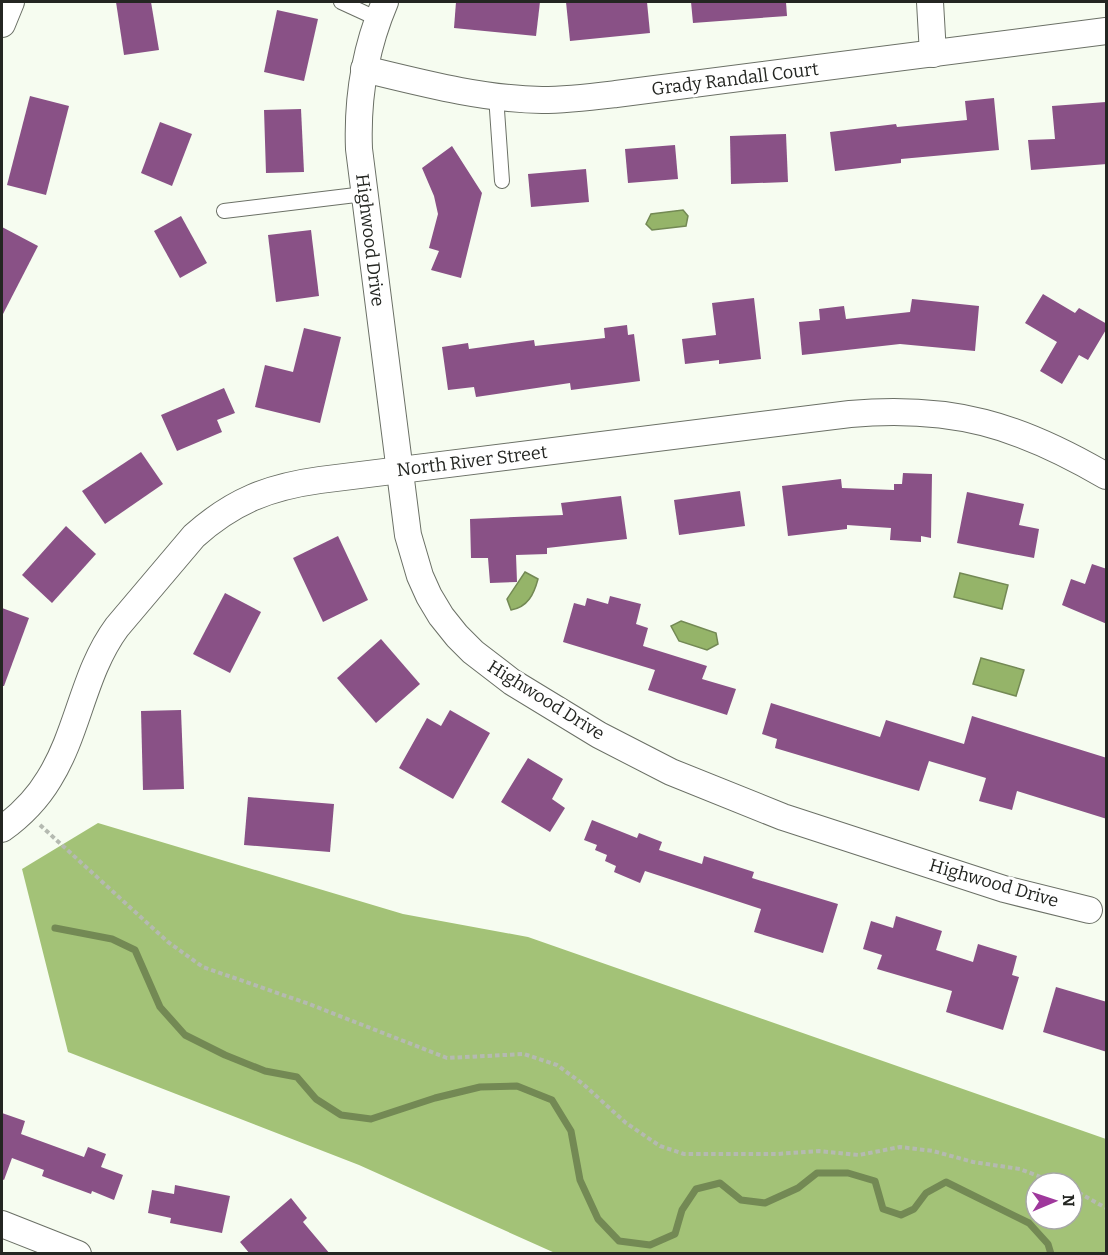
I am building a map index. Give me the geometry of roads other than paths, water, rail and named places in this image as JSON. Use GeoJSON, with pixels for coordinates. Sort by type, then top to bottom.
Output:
{"type":"FeatureCollection","features":[{"type":"Feature","properties":{"kind":"street"},"geometry":{"type":"LineString","coordinates":[[2,24],[11,2]]}},
{"type":"Feature","properties":{"kind":"street"},"geometry":{"type":"LineString","coordinates":[[930,2],[933,54]]}},
{"type":"Feature","properties":{"kind":"street","name":"Highwood Drive"},"geometry":{"type":"LineString","coordinates":[[382,10],[364,69],[358,129],[364,194],[399,471],[412,555],[429,596],[441,616],[473,652],[512,682],[608,740],[710,790],[783,817],[993,885],[1089,910]]}},
{"type":"Feature","properties":{"kind":"street","name":"Grady Randall Court"},"geometry":{"type":"LineString","coordinates":[[364,69],[496,96],[542,100],[589,98],[1107,31]]}},
{"type":"Feature","properties":{"kind":"street","name":"North River Street"},"geometry":{"type":"LineString","coordinates":[[2,829],[25,810],[49,780],[106,641],[142,595],[202,529],[237,504],[267,491],[300,483],[850,414],[900,411],[960,417],[1000,427],[1054,447],[1107,476]]}},
{"type":"Feature","properties":{"kind":"street"},"geometry":{"type":"LineString","coordinates":[[2,1224],[78,1254]]}},
{"type":"Feature","properties":{"kind":"lane"},"geometry":{"type":"LineString","coordinates":[[341,2],[382,10]]}},
{"type":"Feature","properties":{"kind":"lane"},"geometry":{"type":"LineString","coordinates":[[496,96],[502,181]]}},
{"type":"Feature","properties":{"kind":"lane"},"geometry":{"type":"LineString","coordinates":[[224,211],[364,194]]}},
{"type":"Feature","properties":{"kind":"waterway"},"geometry":{"type":"LineString","coordinates":[[55,928],[112,939],[135,950],[160,1007],[185,1035],[225,1055],[265,1071],[297,1077],[316,1099],[341,1115],[371,1119],[435,1098],[480,1087],[517,1086],[552,1100],[571,1131],[580,1180],[598,1219],[619,1241],[650,1245],[675,1234],[682,1210],[696,1189],[720,1183],[741,1200],[765,1203],[798,1188],[817,1173],[848,1173],[875,1181],[883,1209],[901,1215],[914,1209],[926,1193],[946,1182],[1029,1223],[1048,1244],[1051,1254]]}}]}
